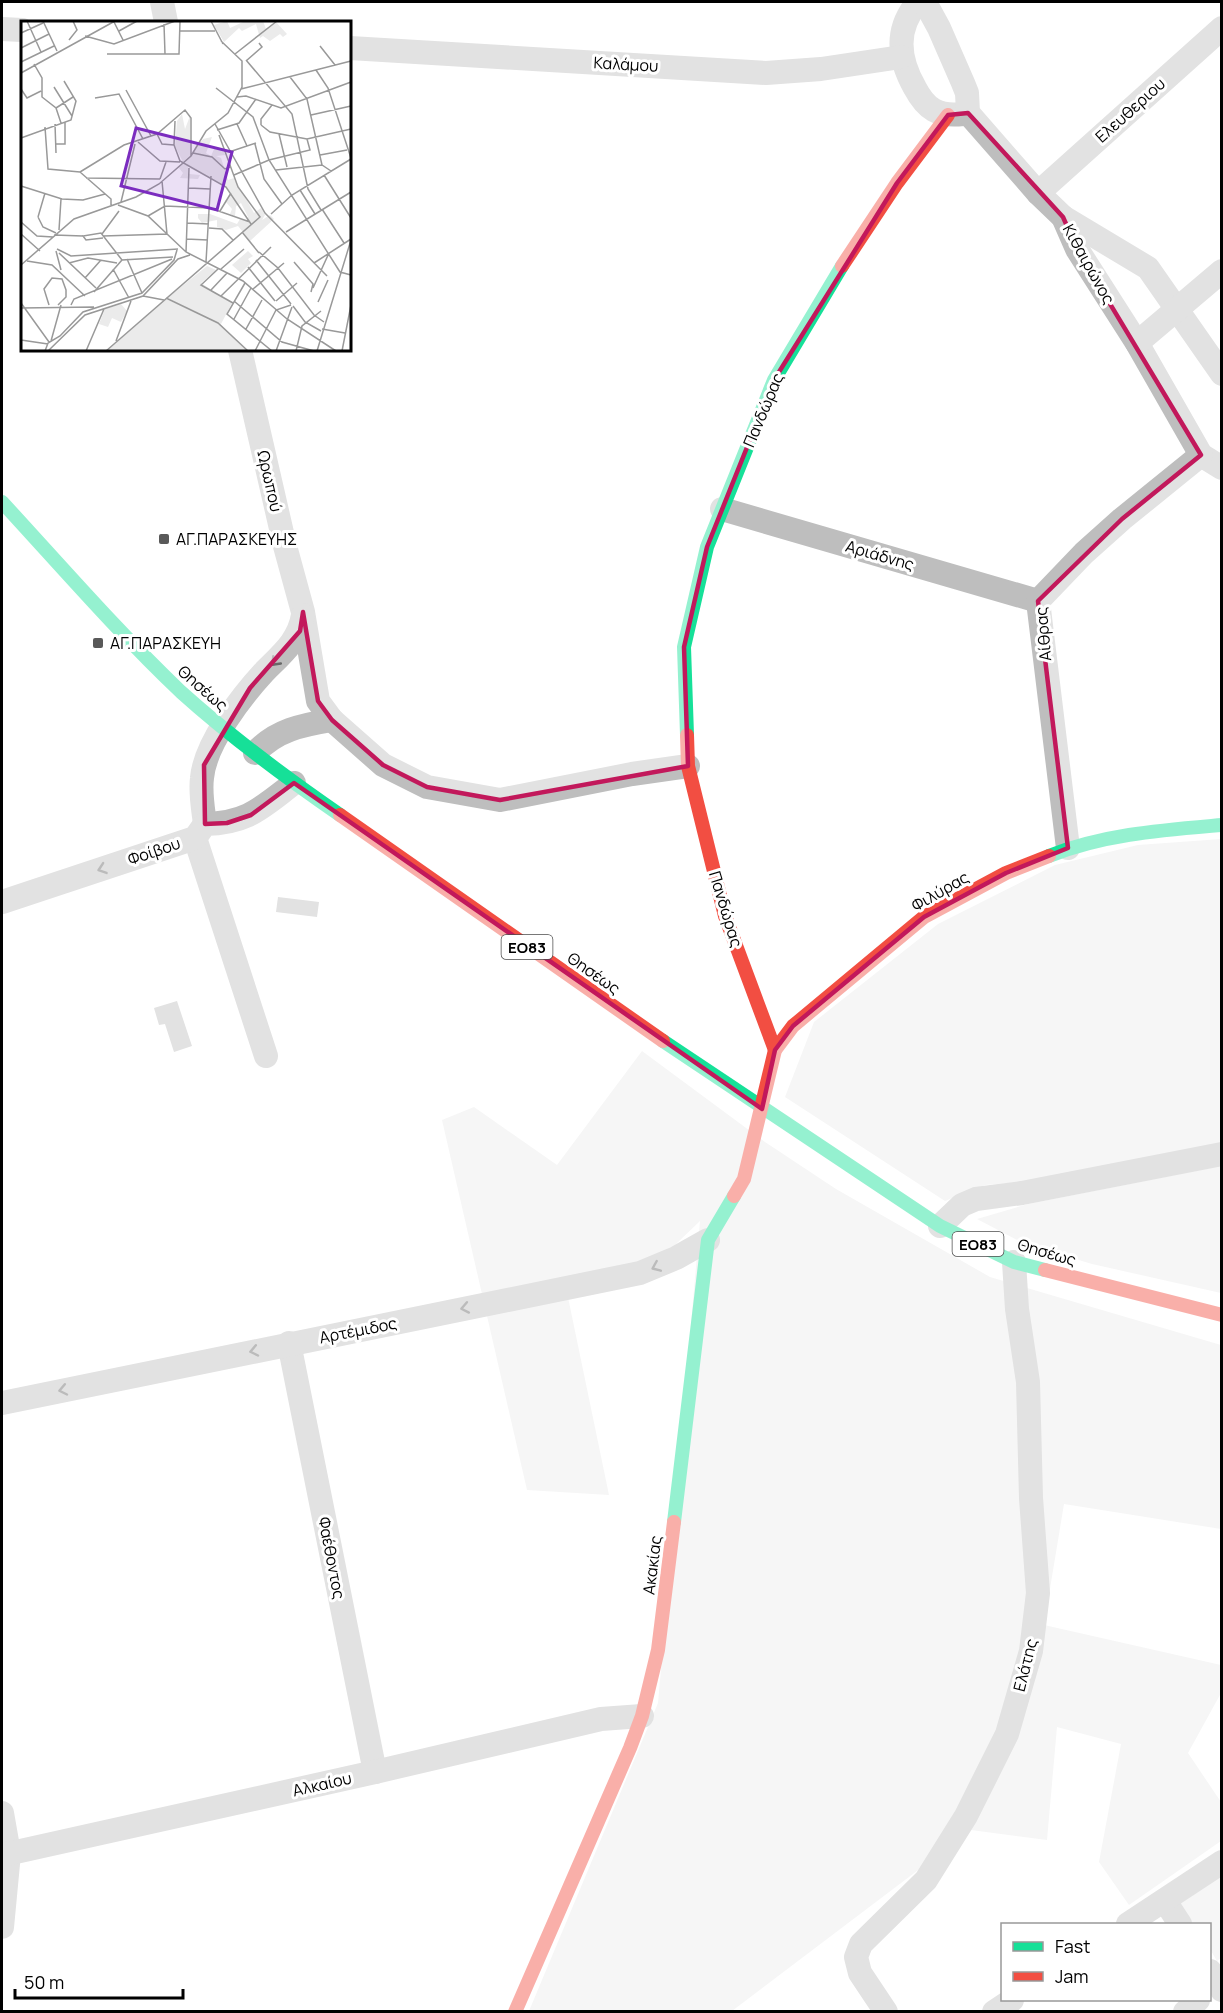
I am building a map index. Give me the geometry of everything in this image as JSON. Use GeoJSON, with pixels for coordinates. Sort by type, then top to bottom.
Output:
{"type":"FeatureCollection","features":[{"type":"Feature","properties":{"kind":"street"},"geometry":{"type":"LineString","coordinates":[[162,2],[166,21]]}},
{"type":"Feature","properties":{"kind":"street"},"geometry":{"type":"LineString","coordinates":[[919,2],[927,6],[939,28],[967,93],[958,114],[932,109],[923,103],[908,76],[901,57],[902,33],[911,10],[919,2]]}},
{"type":"Feature","properties":{"kind":"street","name":"Ελευθεριου"},"geometry":{"type":"LineString","coordinates":[[1038,193],[1221,28]]}},
{"type":"Feature","properties":{"kind":"street"},"geometry":{"type":"LineString","coordinates":[[2,29],[21,30]]}},
{"type":"Feature","properties":{"kind":"street","name":"Καλάμου"},"geometry":{"type":"LineString","coordinates":[[351,48],[766,73],[821,69],[901,57]]}},
{"type":"Feature","properties":{"kind":"street","name":"Κιθαιρώνος"},"geometry":{"type":"LineString","coordinates":[[958,114],[1063,217],[1077,249],[1211,462]]}},
{"type":"Feature","properties":{"kind":"street","name":"Πανδώρας"},"geometry":{"type":"LineString","coordinates":[[775,1050],[725,916],[688,766],[684,647],[707,547],[774,380],[891,192],[958,114]]}},
{"type":"Feature","properties":{"kind":"street"},"geometry":{"type":"LineString","coordinates":[[1063,217],[1148,268],[1221,374]]}},
{"type":"Feature","properties":{"kind":"street"},"geometry":{"type":"LineString","coordinates":[[1137,344],[1221,271]]}},
{"type":"Feature","properties":{"kind":"street","name":"Ωρωπού"},"geometry":{"type":"LineString","coordinates":[[240,351],[285,546],[303,612],[318,700],[332,720]]}},
{"type":"Feature","properties":{"kind":"street","name":"Αίθρας"},"geometry":{"type":"LineString","coordinates":[[1068,848],[1038,601],[1084,553],[1122,519],[1211,462]]}},
{"type":"Feature","properties":{"kind":"street","name":"Θησέως"},"geometry":{"type":"LineString","coordinates":[[2,502],[122,633],[168,679],[222,727],[294,783],[762,1109],[940,1226],[1014,1262],[1221,1315]]}},
{"type":"Feature","properties":{"kind":"street","name":"Αριάδνης"},"geometry":{"type":"LineString","coordinates":[[722,509],[1038,601]]}},
{"type":"Feature","properties":{"kind":"street"},"geometry":{"type":"LineString","coordinates":[[266,1056],[200,831],[202,776],[204,765],[222,727],[250,688],[285,651],[300,631],[303,612]]}},
{"type":"Feature","properties":{"kind":"street"},"geometry":{"type":"LineString","coordinates":[[255,753],[267,740],[287,731],[332,720],[384,765],[427,787],[500,800],[632,774],[688,766]]}},
{"type":"Feature","properties":{"kind":"street","name":"Φοίβου"},"geometry":{"type":"LineString","coordinates":[[2,902],[251,815],[294,783]]}},
{"type":"Feature","properties":{"kind":"street","name":"Φιλύρας"},"geometry":{"type":"LineString","coordinates":[[762,1109],[775,1050],[793,1026],[924,917],[1006,873],[1068,848],[1142,832],[1221,825]]}},
{"type":"Feature","properties":{"kind":"street","name":"Ακακίας"},"geometry":{"type":"LineString","coordinates":[[515,2012],[642,1716],[658,1650],[708,1240],[744,1179],[762,1109]]}},
{"type":"Feature","properties":{"kind":"street"},"geometry":{"type":"LineString","coordinates":[[940,1226],[962,1205],[976,1199],[1022,1193],[1221,1154]]}},
{"type":"Feature","properties":{"kind":"street","name":"Αρτέμιδος"},"geometry":{"type":"LineString","coordinates":[[2,1403],[639,1273],[676,1258],[708,1240]]}},
{"type":"Feature","properties":{"kind":"street","name":"Ελάτης"},"geometry":{"type":"LineString","coordinates":[[886,2012],[860,1973],[856,1957],[861,1944],[926,1880],[966,1816],[1006,1734],[1031,1651],[1038,1593],[1031,1498],[1028,1382],[1017,1309],[1014,1262]]}},
{"type":"Feature","properties":{"kind":"street","name":"Φαέθοντος"},"geometry":{"type":"LineString","coordinates":[[290,1343],[375,1772]]}},
{"type":"Feature","properties":{"kind":"street","name":"Αλκαίου"},"geometry":{"type":"LineString","coordinates":[[5,1854],[601,1719],[642,1716]]}},
{"type":"Feature","properties":{"kind":"street"},"geometry":{"type":"LineString","coordinates":[[2,1813],[5,1854],[2,1927]]}},
{"type":"Feature","properties":{"kind":"street"},"geometry":{"type":"LineString","coordinates":[[1130,1923],[1221,1862]]}},
{"type":"Feature","properties":{"kind":"street"},"geometry":{"type":"LineString","coordinates":[[1165,1901],[1179,1923]]}},
{"type":"Feature","properties":{"kind":"street"},"geometry":{"type":"LineString","coordinates":[[994,2012],[1010,2001]]}},
{"type":"Feature","properties":{"kind":"street"},"geometry":{"type":"LineString","coordinates":[[1185,2012],[1197,2001]]}},
{"type":"Feature","properties":{"kind":"highlighted area"},"geometry":{"type":"Polygon","coordinates":[[[968,113],[1063,217],[1077,249],[1201,455],[1122,519],[1038,601],[1068,848],[1006,873],[924,917],[793,1026],[775,1050],[762,1109],[294,783],[251,815],[227,823],[205,824],[204,765],[250,688],[300,631],[303,612],[318,701],[332,720],[383,765],[427,787],[500,800],[688,766],[684,647],[707,547],[774,380],[897,183],[948,115],[968,113]]]}},
{"type":"Feature","properties":{"kind":"shaded area"},"geometry":{"type":"Polygon","coordinates":[[[1221,839],[1221,1143],[1022,1182],[985,1185],[945,1201],[785,1097],[814,1022],[938,924],[1055,865],[1138,845],[1221,839]]]}},
{"type":"Feature","properties":{"kind":"shaded area"},"geometry":{"type":"Polygon","coordinates":[[[278,897],[319,902],[317,917],[276,912],[278,897]]]}},
{"type":"Feature","properties":{"kind":"shaded area"},"geometry":{"type":"Polygon","coordinates":[[[177,1001],[192,1046],[174,1052],[165,1024],[159,1025],[154,1008],[177,1001]]]}},
{"type":"Feature","properties":{"kind":"shaded area"},"geometry":{"type":"Polygon","coordinates":[[[642,1051],[765,1142],[836,1189],[990,1277],[1221,1345],[1221,1529],[1064,1504],[1044,1625],[1221,1665],[1221,1693],[1188,1753],[1221,1802],[1221,1841],[1129,1905],[1099,1862],[1121,1744],[1057,1727],[1047,1840],[971,1830],[732,2011],[529,2011],[658,1703],[700,1221],[675,1245],[640,1263],[564,1278],[609,1495],[527,1490],[442,1120],[474,1107],[557,1165],[642,1051]]]}},
{"type":"Feature","properties":{"kind":"shaded area"},"geometry":{"type":"Polygon","coordinates":[[[1221,1166],[1221,1293],[1092,1264],[1023,1243],[977,1219],[1028,1204],[1221,1166]]]}},
{"type":"Feature","properties":{"kind":"shaded area"},"geometry":{"type":"Polygon","coordinates":[[[1221,1876],[1222,1957],[1217,1961],[1211,1951],[1211,1923],[1192,1923],[1180,1904],[1221,1876]]]}},
{"type":"Feature","properties":{"kind":"traffic: fast"},"geometry":{"type":"LineString","coordinates":[[687,735],[684,647],[707,547],[774,380],[842,266]]}},
{"type":"Feature","properties":{"kind":"traffic: fast"},"geometry":{"type":"LineString","coordinates":[[2,502],[112,622],[181,692],[259,756],[340,815]]}},
{"type":"Feature","properties":{"kind":"traffic: fast"},"geometry":{"type":"LineString","coordinates":[[1049,856],[1113,838],[1156,831],[1222,825]]}},
{"type":"Feature","properties":{"kind":"traffic: fast"},"geometry":{"type":"LineString","coordinates":[[663,1041],[940,1226],[1014,1262],[1045,1270]]}},
{"type":"Feature","properties":{"kind":"traffic: fast"},"geometry":{"type":"LineString","coordinates":[[674,1522],[708,1240],[734,1196]]}},
{"type":"Feature","properties":{"kind":"traffic: jam"},"geometry":{"type":"LineString","coordinates":[[842,266],[897,183],[948,115]]}},
{"type":"Feature","properties":{"kind":"traffic: jam"},"geometry":{"type":"LineString","coordinates":[[687,735],[688,766],[725,916],[775,1050]]}},
{"type":"Feature","properties":{"kind":"traffic: jam"},"geometry":{"type":"LineString","coordinates":[[340,815],[663,1041]]}},
{"type":"Feature","properties":{"kind":"traffic: jam"},"geometry":{"type":"LineString","coordinates":[[734,1196],[744,1179],[775,1050],[793,1026],[924,917],[1006,873],[1049,856]]}},
{"type":"Feature","properties":{"kind":"traffic: jam"},"geometry":{"type":"LineString","coordinates":[[1045,1270],[1222,1315]]}},
{"type":"Feature","properties":{"kind":"traffic: jam"},"geometry":{"type":"LineString","coordinates":[[515,2012],[642,1716],[658,1650],[674,1522]]}},
{"type":"Feature","properties":{"kind":"place","name":"ΑΓ.ΠΑΡΑΣΚΕΥΗΣ"},"geometry":{"type":"Point","coordinates":[164,539]}},
{"type":"Feature","properties":{"kind":"place","name":"ΑΓ.ΠΑΡΑΣΚΕΥΗ"},"geometry":{"type":"Point","coordinates":[98,643]}}]}
